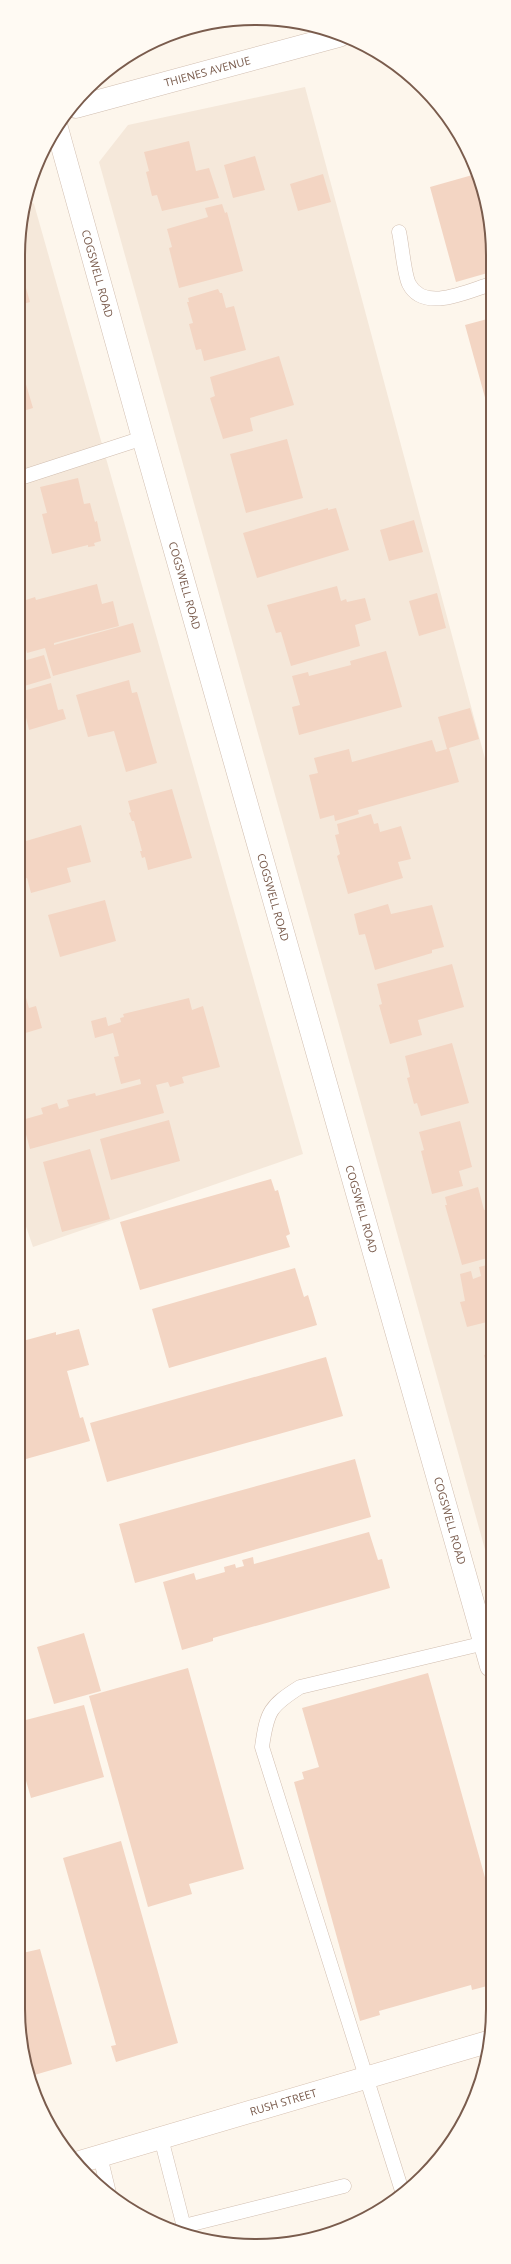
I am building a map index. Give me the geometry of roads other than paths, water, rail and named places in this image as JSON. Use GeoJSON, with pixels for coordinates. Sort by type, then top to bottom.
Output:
{"type":"FeatureCollection","features":[{"type":"Feature","properties":{"kind":"street","name":"THIENES AVENUE"},"geometry":{"type":"LineString","coordinates":[[81,106],[332,38]]}},
{"type":"Feature","properties":{"kind":"street","name":"COGSWELL ROAD"},"geometry":{"type":"LineString","coordinates":[[59,135],[143,438],[486,1647]]}},
{"type":"Feature","properties":{"kind":"street","name":"RUSH STREET"},"geometry":{"type":"LineString","coordinates":[[83,2161],[483,2043]]}},
{"type":"Feature","properties":{"kind":"lane"},"geometry":{"type":"LineString","coordinates":[[400,232],[409,284],[422,297],[438,300],[486,286]]}},
{"type":"Feature","properties":{"kind":"lane"},"geometry":{"type":"LineString","coordinates":[[25,476],[143,438]]}},
{"type":"Feature","properties":{"kind":"lane"},"geometry":{"type":"LineString","coordinates":[[401,2187],[262,1747],[265,1722],[278,1701],[300,1687],[485,1643]]}},
{"type":"Feature","properties":{"kind":"lane"},"geometry":{"type":"LineString","coordinates":[[161,2138],[184,2228]]}},
{"type":"Feature","properties":{"kind":"lane"},"geometry":{"type":"LineString","coordinates":[[100,2156],[107,2184]]}},
{"type":"Feature","properties":{"kind":"lane"},"geometry":{"type":"LineString","coordinates":[[184,2228],[344,2186]]}}]}
